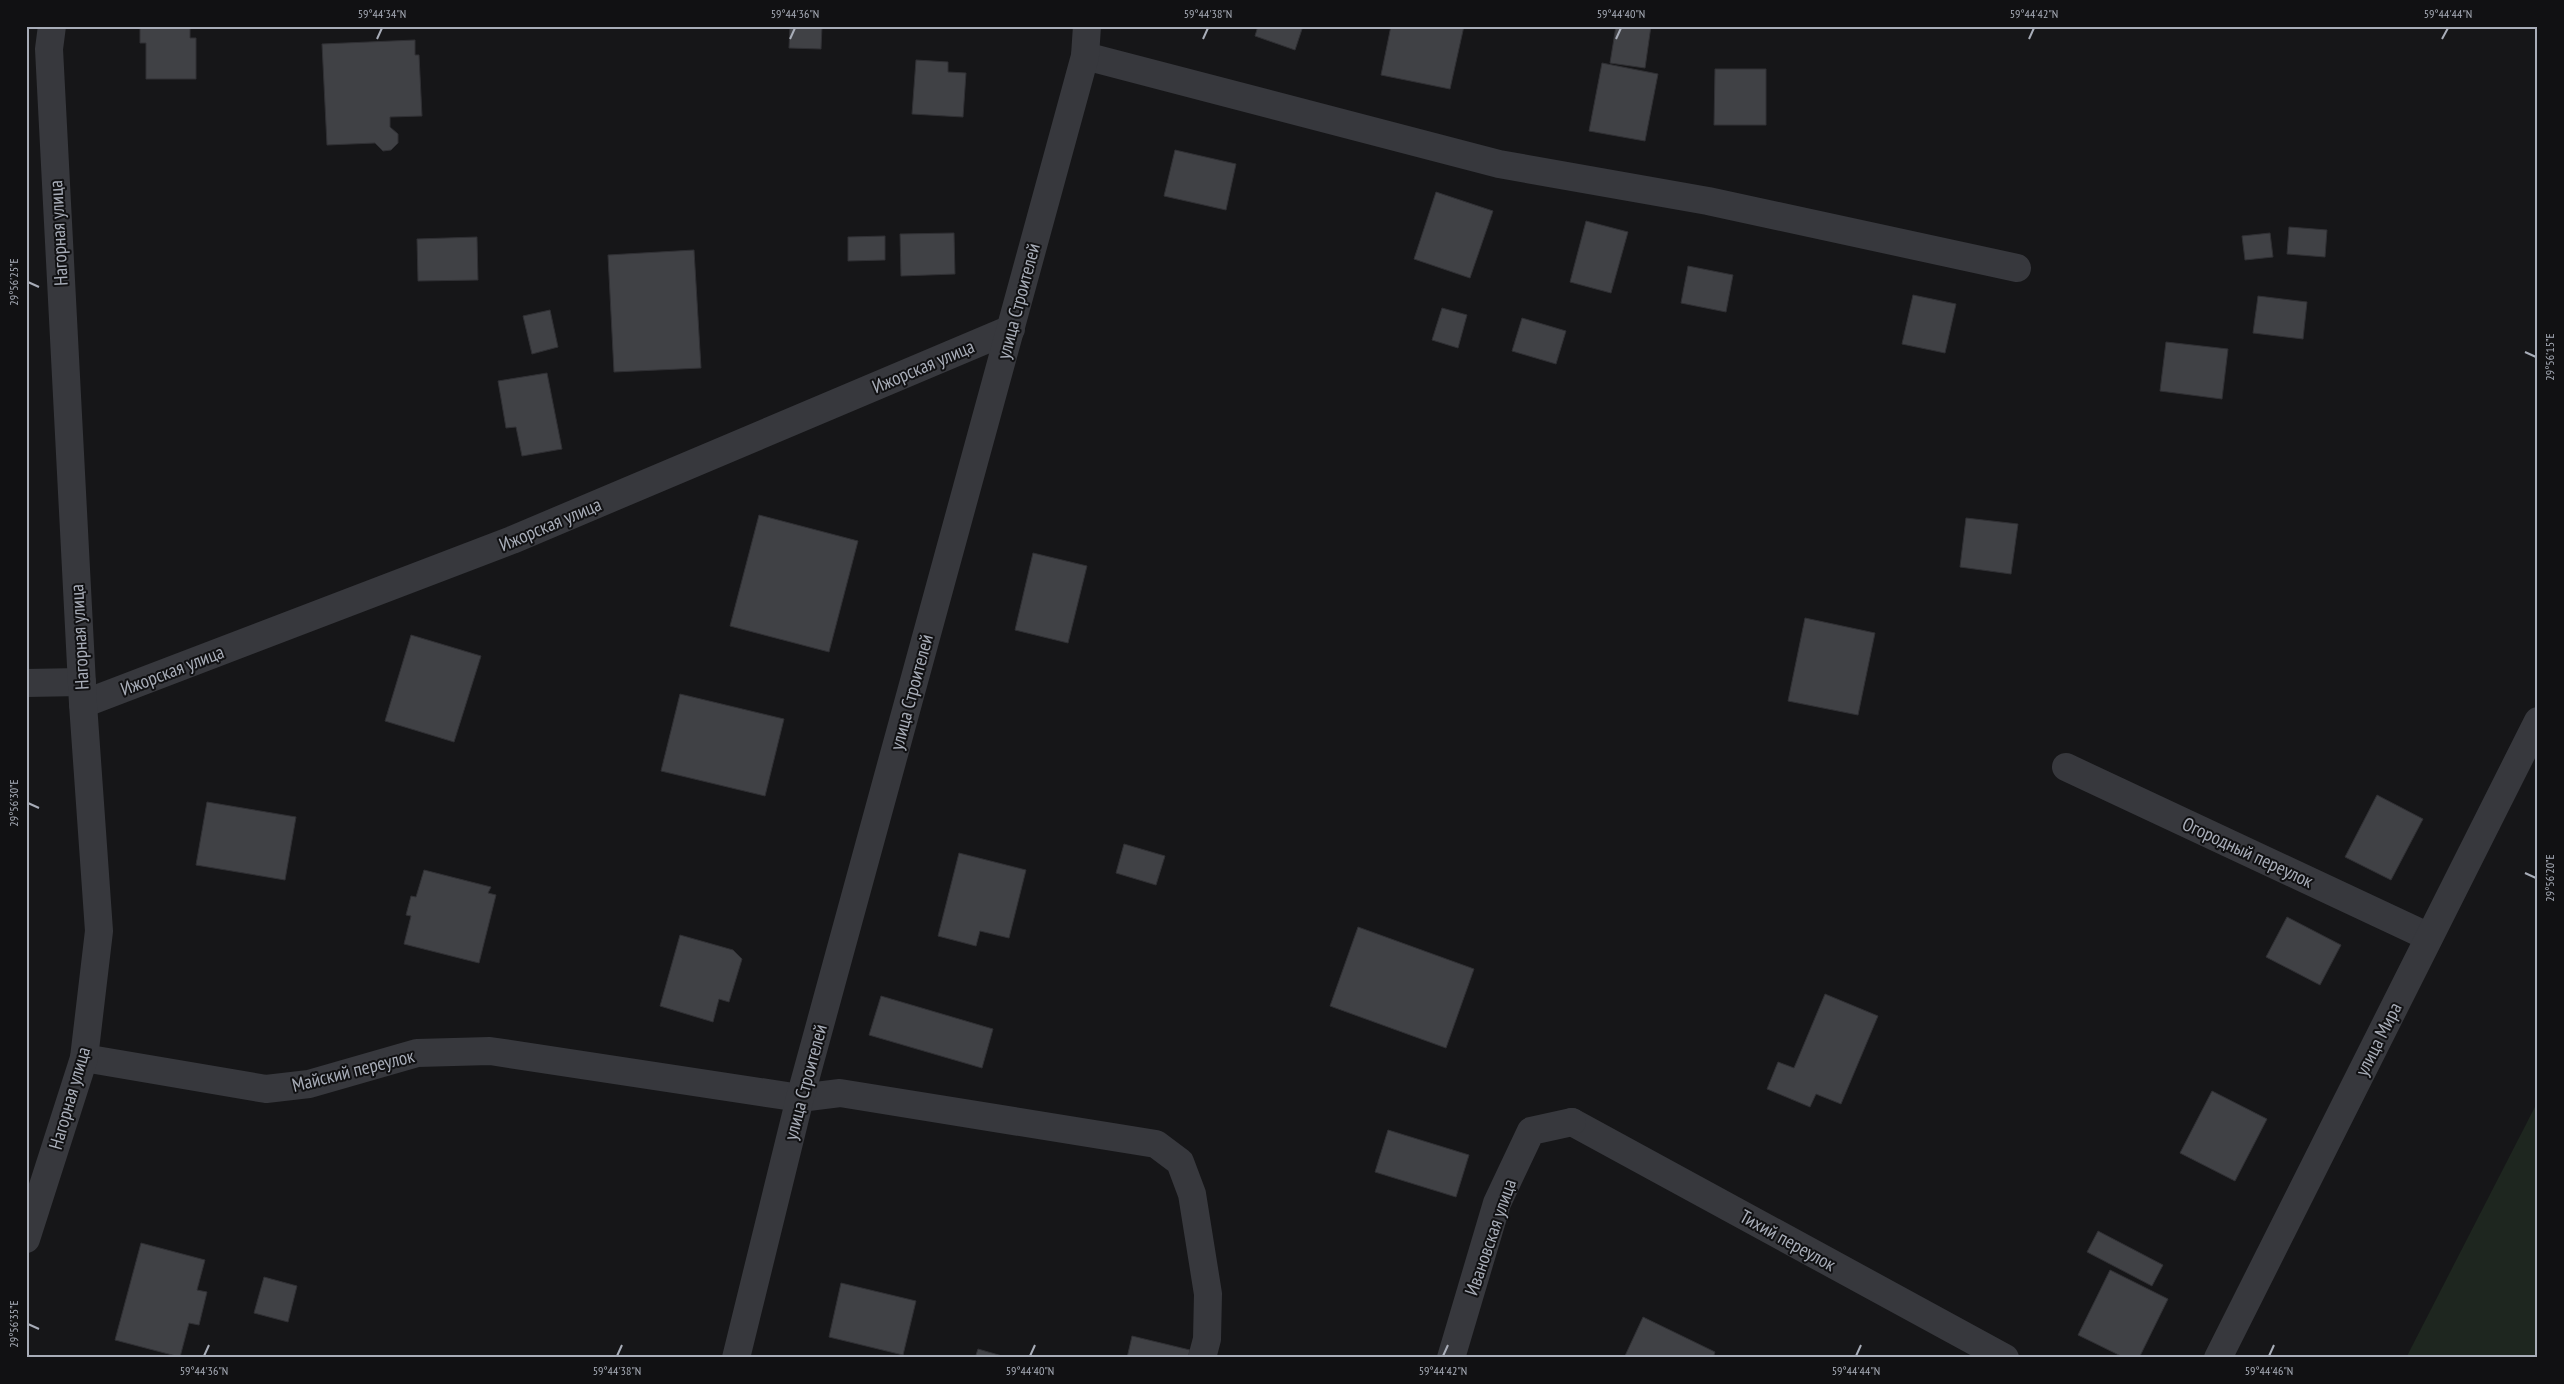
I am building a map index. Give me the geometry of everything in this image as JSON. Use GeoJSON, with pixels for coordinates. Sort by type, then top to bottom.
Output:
{"type":"FeatureCollection","features":[{"type":"Feature","properties":{"kind":"street","name":"Нагорная улица"},"geometry":{"type":"LineString","coordinates":[[26,1237],[84,1058],[99,931],[82,693],[49,49],[52,26]]}},
{"type":"Feature","properties":{"kind":"street","name":"улица Строителей"},"geometry":{"type":"LineString","coordinates":[[736,1358],[800,1098],[1085,56],[1086,26]]}},
{"type":"Feature","properties":{"kind":"street"},"geometry":{"type":"LineString","coordinates":[[1085,56],[1499,164],[1708,201],[2017,268]]}},
{"type":"Feature","properties":{"kind":"street","name":"Ижорская улица"},"geometry":{"type":"LineString","coordinates":[[26,683],[82,693],[512,540],[1011,329]]}},
{"type":"Feature","properties":{"kind":"street","name":"улица Мира"},"geometry":{"type":"LineString","coordinates":[[2218,1358],[2538,721]]}},
{"type":"Feature","properties":{"kind":"street","name":"Огородный переулок"},"geometry":{"type":"LineString","coordinates":[[2066,767],[2429,937]]}},
{"type":"Feature","properties":{"kind":"street","name":"Майский переулок"},"geometry":{"type":"LineString","coordinates":[[84,1058],[266,1090],[309,1084],[417,1053],[490,1051],[800,1098],[840,1093],[1156,1144],[1180,1162],[1192,1194],[1208,1294],[1207,1339],[1202,1358]]}},
{"type":"Feature","properties":{"kind":"street","name":"Ивановская улица"},"geometry":{"type":"LineString","coordinates":[[1452,1358],[1497,1202],[1530,1131],[1572,1122]]}},
{"type":"Feature","properties":{"kind":"street","name":"Тихий переулок"},"geometry":{"type":"LineString","coordinates":[[1572,1122],[2005,1358]]}},
{"type":"Feature","properties":{"kind":"shaded area"},"geometry":{"type":"Polygon","coordinates":[[[2538,1101],[2538,1358],[2406,1358],[2538,1101]]]}},
{"type":"Feature","properties":{"kind":"building"},"geometry":{"type":"Polygon","coordinates":[[[140,26],[190,26],[190,38],[196,38],[196,79],[146,79],[146,43],[140,43],[140,26]]]}},
{"type":"Feature","properties":{"kind":"building"},"geometry":{"type":"Polygon","coordinates":[[[790,26],[822,26],[821,49],[789,48],[790,26]]]}},
{"type":"Feature","properties":{"kind":"building"},"geometry":{"type":"Polygon","coordinates":[[[1258,26],[1303,26],[1295,50],[1255,36],[1258,26]]]}},
{"type":"Feature","properties":{"kind":"building"},"geometry":{"type":"Polygon","coordinates":[[[1391,26],[1464,26],[1450,89],[1381,75],[1391,26]]]}},
{"type":"Feature","properties":{"kind":"building"},"geometry":{"type":"Polygon","coordinates":[[[1616,26],[1651,26],[1645,68],[1610,63],[1616,26]]]}},
{"type":"Feature","properties":{"kind":"building"},"geometry":{"type":"Polygon","coordinates":[[[415,40],[415,55],[419,55],[422,116],[390,117],[390,127],[398,134],[398,143],[391,150],[383,151],[375,143],[327,145],[322,44],[415,40]]]}},
{"type":"Feature","properties":{"kind":"building"},"geometry":{"type":"Polygon","coordinates":[[[916,60],[948,62],[948,72],[966,73],[963,117],[912,114],[916,60]]]}},
{"type":"Feature","properties":{"kind":"building"},"geometry":{"type":"Polygon","coordinates":[[[1602,63],[1658,74],[1645,141],[1589,131],[1602,63]]]}},
{"type":"Feature","properties":{"kind":"building"},"geometry":{"type":"Polygon","coordinates":[[[1715,69],[1766,69],[1766,125],[1714,125],[1715,69]]]}},
{"type":"Feature","properties":{"kind":"building"},"geometry":{"type":"Polygon","coordinates":[[[1175,150],[1236,164],[1226,210],[1164,196],[1175,150]]]}},
{"type":"Feature","properties":{"kind":"building"},"geometry":{"type":"Polygon","coordinates":[[[1436,192],[1493,211],[1470,278],[1414,259],[1436,192]]]}},
{"type":"Feature","properties":{"kind":"building"},"geometry":{"type":"Polygon","coordinates":[[[1586,221],[1628,232],[1611,293],[1570,282],[1586,221]]]}},
{"type":"Feature","properties":{"kind":"building"},"geometry":{"type":"Polygon","coordinates":[[[2289,227],[2327,230],[2325,257],[2287,254],[2289,227]]]}},
{"type":"Feature","properties":{"kind":"building"},"geometry":{"type":"Polygon","coordinates":[[[954,233],[955,274],[901,276],[900,234],[954,233]]]}},
{"type":"Feature","properties":{"kind":"building"},"geometry":{"type":"Polygon","coordinates":[[[2270,233],[2273,257],[2245,260],[2242,236],[2270,233]]]}},
{"type":"Feature","properties":{"kind":"building"},"geometry":{"type":"Polygon","coordinates":[[[885,236],[885,260],[848,261],[848,237],[885,236]]]}},
{"type":"Feature","properties":{"kind":"building"},"geometry":{"type":"Polygon","coordinates":[[[477,237],[478,280],[418,281],[417,239],[477,237]]]}},
{"type":"Feature","properties":{"kind":"building"},"geometry":{"type":"Polygon","coordinates":[[[694,250],[701,368],[614,372],[608,255],[694,250]]]}},
{"type":"Feature","properties":{"kind":"building"},"geometry":{"type":"Polygon","coordinates":[[[1688,266],[1733,275],[1726,312],[1681,303],[1688,266]]]}},
{"type":"Feature","properties":{"kind":"building"},"geometry":{"type":"Polygon","coordinates":[[[1913,295],[1956,304],[1945,353],[1902,344],[1913,295]]]}},
{"type":"Feature","properties":{"kind":"building"},"geometry":{"type":"Polygon","coordinates":[[[2258,296],[2307,302],[2303,339],[2253,333],[2258,296]]]}},
{"type":"Feature","properties":{"kind":"building"},"geometry":{"type":"Polygon","coordinates":[[[1442,308],[1467,315],[1458,348],[1432,340],[1442,308]]]}},
{"type":"Feature","properties":{"kind":"building"},"geometry":{"type":"Polygon","coordinates":[[[550,310],[558,347],[532,354],[523,316],[550,310]]]}},
{"type":"Feature","properties":{"kind":"building"},"geometry":{"type":"Polygon","coordinates":[[[1522,318],[1566,331],[1556,364],[1512,351],[1522,318]]]}},
{"type":"Feature","properties":{"kind":"building"},"geometry":{"type":"Polygon","coordinates":[[[2166,342],[2228,349],[2222,399],[2160,391],[2166,342]]]}},
{"type":"Feature","properties":{"kind":"building"},"geometry":{"type":"Polygon","coordinates":[[[547,373],[562,449],[522,456],[516,427],[506,428],[498,381],[547,373]]]}},
{"type":"Feature","properties":{"kind":"building"},"geometry":{"type":"Polygon","coordinates":[[[759,515],[858,541],[829,652],[730,626],[759,515]]]}},
{"type":"Feature","properties":{"kind":"building"},"geometry":{"type":"Polygon","coordinates":[[[1966,518],[2018,524],[2011,574],[1960,567],[1966,518]]]}},
{"type":"Feature","properties":{"kind":"building"},"geometry":{"type":"Polygon","coordinates":[[[1033,553],[1087,566],[1068,643],[1015,630],[1033,553]]]}},
{"type":"Feature","properties":{"kind":"building"},"geometry":{"type":"Polygon","coordinates":[[[1805,618],[1875,633],[1858,715],[1788,701],[1805,618]]]}},
{"type":"Feature","properties":{"kind":"building"},"geometry":{"type":"Polygon","coordinates":[[[411,635],[481,656],[454,742],[385,721],[411,635]]]}},
{"type":"Feature","properties":{"kind":"building"},"geometry":{"type":"Polygon","coordinates":[[[680,694],[784,719],[765,796],[661,771],[680,694]]]}},
{"type":"Feature","properties":{"kind":"building"},"geometry":{"type":"Polygon","coordinates":[[[2377,795],[2423,819],[2391,880],[2345,857],[2377,795]]]}},
{"type":"Feature","properties":{"kind":"building"},"geometry":{"type":"Polygon","coordinates":[[[207,802],[296,817],[285,880],[196,865],[207,802]]]}},
{"type":"Feature","properties":{"kind":"building"},"geometry":{"type":"Polygon","coordinates":[[[1124,844],[1165,856],[1156,885],[1116,873],[1124,844]]]}},
{"type":"Feature","properties":{"kind":"building"},"geometry":{"type":"Polygon","coordinates":[[[959,853],[1026,870],[1009,938],[980,931],[976,946],[938,936],[959,853]]]}},
{"type":"Feature","properties":{"kind":"building"},"geometry":{"type":"Polygon","coordinates":[[[424,870],[491,887],[488,893],[496,895],[479,963],[404,944],[411,916],[406,915],[411,896],[416,897],[424,870]]]}},
{"type":"Feature","properties":{"kind":"building"},"geometry":{"type":"Polygon","coordinates":[[[2287,917],[2341,945],[2320,985],[2266,957],[2287,917]]]}},
{"type":"Feature","properties":{"kind":"building"},"geometry":{"type":"Polygon","coordinates":[[[1358,927],[1474,969],[1446,1048],[1330,1006],[1358,927]]]}},
{"type":"Feature","properties":{"kind":"building"},"geometry":{"type":"Polygon","coordinates":[[[680,935],[733,950],[742,959],[729,1002],[719,999],[713,1022],[660,1006],[680,935]]]}},
{"type":"Feature","properties":{"kind":"building"},"geometry":{"type":"Polygon","coordinates":[[[1825,994],[1878,1016],[1841,1104],[1816,1094],[1810,1107],[1767,1089],[1778,1062],[1794,1068],[1825,994]]]}},
{"type":"Feature","properties":{"kind":"building"},"geometry":{"type":"Polygon","coordinates":[[[881,996],[993,1029],[982,1068],[869,1035],[881,996]]]}},
{"type":"Feature","properties":{"kind":"building"},"geometry":{"type":"Polygon","coordinates":[[[2212,1091],[2267,1119],[2235,1181],[2180,1153],[2212,1091]]]}},
{"type":"Feature","properties":{"kind":"building"},"geometry":{"type":"Polygon","coordinates":[[[1388,1130],[1469,1155],[1456,1197],[1375,1172],[1388,1130]]]}},
{"type":"Feature","properties":{"kind":"building"},"geometry":{"type":"Polygon","coordinates":[[[2098,1231],[2163,1265],[2152,1286],[2087,1252],[2098,1231]]]}},
{"type":"Feature","properties":{"kind":"building"},"geometry":{"type":"Polygon","coordinates":[[[141,1243],[205,1260],[197,1290],[207,1292],[199,1325],[189,1323],[180,1357],[115,1340],[141,1243]]]}},
{"type":"Feature","properties":{"kind":"building"},"geometry":{"type":"Polygon","coordinates":[[[2110,1270],[2168,1299],[2139,1358],[2125,1358],[2078,1335],[2110,1270]]]}},
{"type":"Feature","properties":{"kind":"building"},"geometry":{"type":"Polygon","coordinates":[[[264,1277],[297,1286],[288,1322],[254,1313],[264,1277]]]}},
{"type":"Feature","properties":{"kind":"building"},"geometry":{"type":"Polygon","coordinates":[[[841,1283],[916,1301],[903,1355],[829,1337],[841,1283]]]}},
{"type":"Feature","properties":{"kind":"building"},"geometry":{"type":"Polygon","coordinates":[[[1643,1317],[1715,1352],[1713,1358],[1624,1358],[1643,1317]]]}},
{"type":"Feature","properties":{"kind":"building"},"geometry":{"type":"Polygon","coordinates":[[[1132,1336],[1190,1350],[1188,1358],[1127,1358],[1132,1336]]]}},
{"type":"Feature","properties":{"kind":"building"},"geometry":{"type":"Polygon","coordinates":[[[978,1349],[1009,1358],[975,1358],[978,1349]]]}}]}
